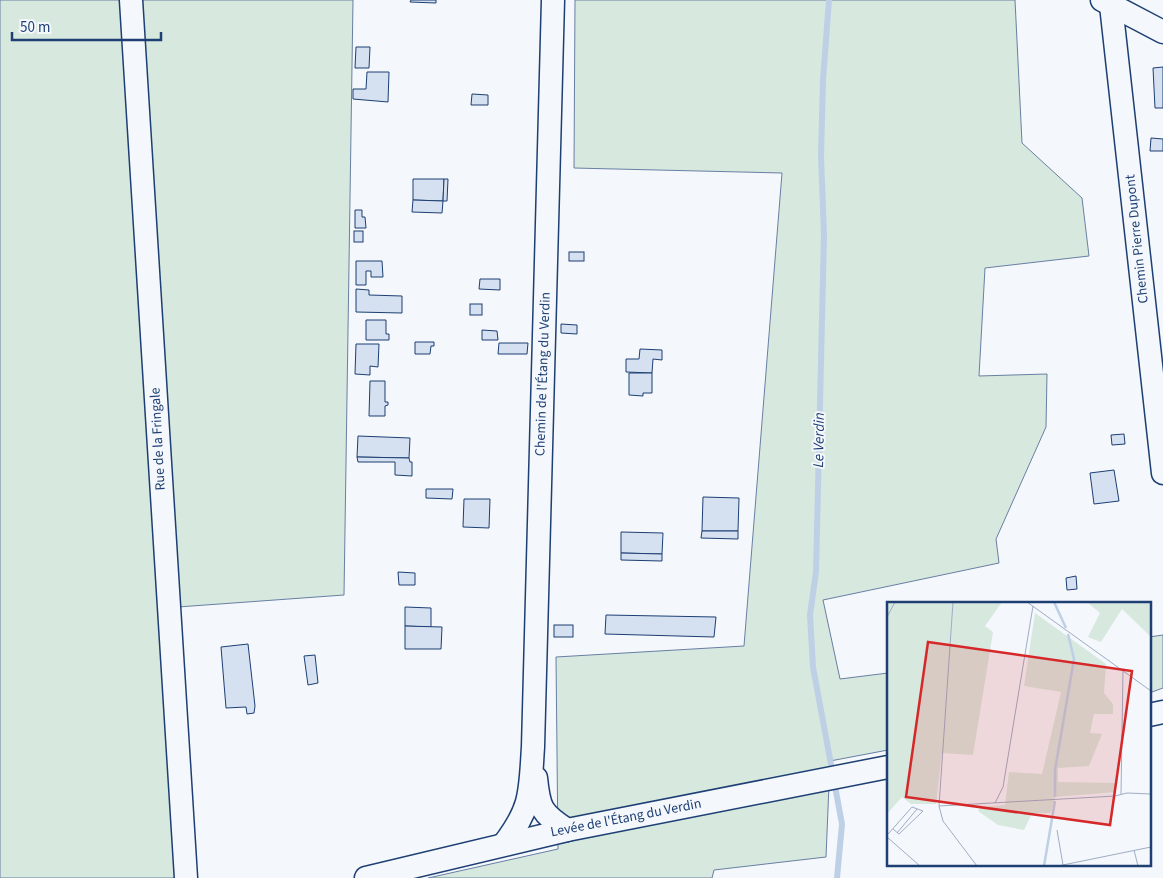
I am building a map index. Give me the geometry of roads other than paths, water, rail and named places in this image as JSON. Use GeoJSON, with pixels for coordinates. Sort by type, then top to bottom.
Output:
{"type":"FeatureCollection","features":[{"type":"Feature","properties":{"kind":"street","name":"Rue de la Fringale"},"geometry":{"type":"LineString","coordinates":[[131,0],[186,878]]}},
{"type":"Feature","properties":{"kind":"street","name":"Chemin de l'Étang du Verdin"},"geometry":{"type":"LineString","coordinates":[[504,844],[520,823],[529,800],[533,747],[553,0]]}},
{"type":"Feature","properties":{"kind":"street"},"geometry":{"type":"LineString","coordinates":[[1107,2],[1163,32]]}},
{"type":"Feature","properties":{"kind":"street","name":"Chemin Pierre Dupont"},"geometry":{"type":"LineString","coordinates":[[1107,2],[1163,473]]}},
{"type":"Feature","properties":{"kind":"street"},"geometry":{"type":"LineString","coordinates":[[1150,715],[1163,712]]}},
{"type":"Feature","properties":{"kind":"street","name":"Chemin de l'Étang du Verdin"},"geometry":{"type":"LineString","coordinates":[[533,747],[538,797],[547,817],[566,830]]}},
{"type":"Feature","properties":{"kind":"street","name":"Levée de l'Étang du Verdin"},"geometry":{"type":"LineString","coordinates":[[366,878],[566,830],[887,767]]}},
{"type":"Feature","properties":{"kind":"waterway","name":"Le Verdin"},"geometry":{"type":"LineString","coordinates":[[829,0],[823,80],[821,156],[824,235],[816,572],[810,615],[813,667],[842,824],[837,878]]}}]}
